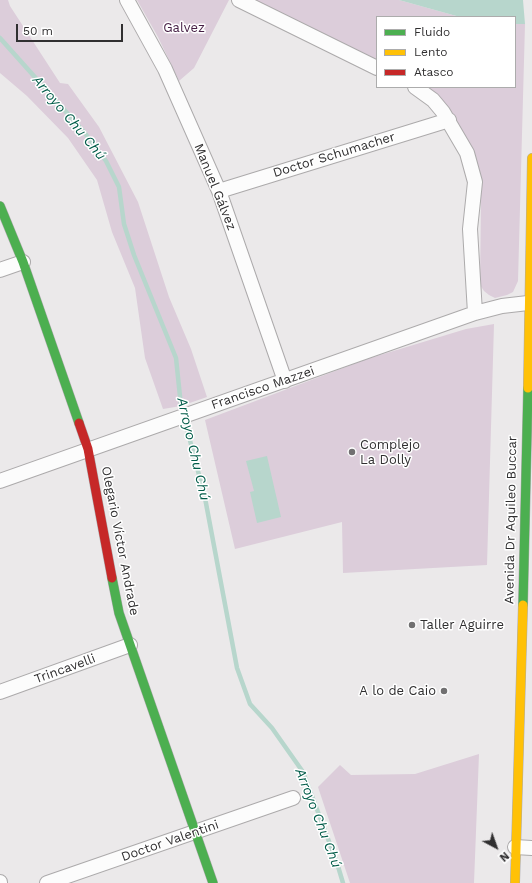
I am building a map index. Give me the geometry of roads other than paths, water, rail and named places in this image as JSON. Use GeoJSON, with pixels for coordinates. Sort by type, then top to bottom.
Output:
{"type":"FeatureCollection","features":[{"type":"Feature","properties":{"kind":"main road","name":"Avenida Dr Aquileo Buccar"},"geometry":{"type":"LineString","coordinates":[[515,883],[515,847],[527,626],[529,403],[528,303],[532,158]]}},
{"type":"Feature","properties":{"kind":"main road","name":"Olegario Víctor Andrade"},"geometry":{"type":"LineString","coordinates":[[0,206],[23,262],[88,449],[119,613],[213,883]]}},
{"type":"Feature","properties":{"kind":"street","name":"Manuel Gálvez"},"geometry":{"type":"LineString","coordinates":[[127,0],[165,69],[219,191],[285,381]]}},
{"type":"Feature","properties":{"kind":"street"},"geometry":{"type":"LineString","coordinates":[[239,0],[376,68]]}},
{"type":"Feature","properties":{"kind":"street"},"geometry":{"type":"LineString","coordinates":[[416,88],[433,100],[448,120],[467,153],[475,182],[470,228],[475,313]]}},
{"type":"Feature","properties":{"kind":"street","name":"Doctor Schumacher"},"geometry":{"type":"LineString","coordinates":[[219,191],[448,120]]}},
{"type":"Feature","properties":{"kind":"street"},"geometry":{"type":"LineString","coordinates":[[0,270],[23,262]]}},
{"type":"Feature","properties":{"kind":"street","name":"Francisco Mazzei"},"geometry":{"type":"LineString","coordinates":[[0,480],[475,313],[502,306],[528,303]]}},
{"type":"Feature","properties":{"kind":"street","name":"Trincavelli"},"geometry":{"type":"LineString","coordinates":[[0,692],[130,645]]}},
{"type":"Feature","properties":{"kind":"street","name":"Doctor Valentini"},"geometry":{"type":"LineString","coordinates":[[48,883],[293,798]]}},
{"type":"Feature","properties":{"kind":"street"},"geometry":{"type":"LineString","coordinates":[[515,847],[532,848]]}},
{"type":"Feature","properties":{"kind":"waterway","name":"Arroyo Chu Chú"},"geometry":{"type":"LineString","coordinates":[[0,38],[84,132],[106,161],[119,187],[124,224],[134,255],[176,358],[181,406],[205,498],[237,668],[250,704],[272,728],[303,772],[343,883]]}},
{"type":"Feature","properties":{"kind":"place","name":"Complejo La Dolly"},"geometry":{"type":"Point","coordinates":[352,452]}},
{"type":"Feature","properties":{"kind":"place","name":"Taller Aguirre"},"geometry":{"type":"Point","coordinates":[412,625]}},
{"type":"Feature","properties":{"kind":"place","name":"A lo de Caio"},"geometry":{"type":"Point","coordinates":[444,691]}},
{"type":"Feature","properties":{"kind":"park label","name":"Galvez"},"geometry":{"type":"Point","coordinates":[184,28]}}]}
